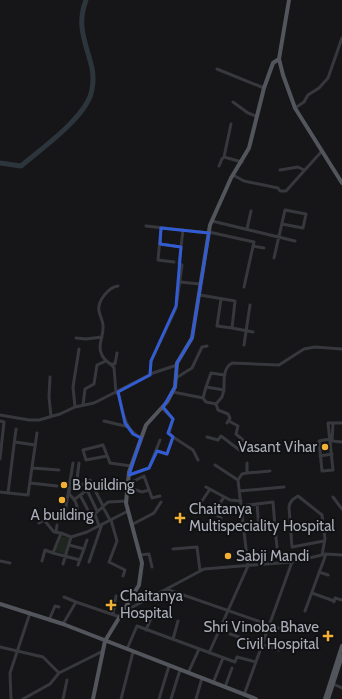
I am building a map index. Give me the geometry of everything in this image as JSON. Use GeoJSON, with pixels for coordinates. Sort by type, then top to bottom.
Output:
{"type":"FeatureCollection","features":[{"type":"Feature","properties":{"kind":"main road"},"geometry":{"type":"LineString","coordinates":[[289,0],[279,59],[295,108],[342,183]]}},
{"type":"Feature","properties":{"kind":"main road"},"geometry":{"type":"LineString","coordinates":[[92,699],[105,641],[125,611],[139,585],[142,563],[133,524],[128,511],[127,501],[131,466],[146,425],[162,408],[173,392],[177,365],[192,338],[212,220],[249,148],[256,116],[263,98],[264,88],[273,63],[279,59]]}},
{"type":"Feature","properties":{"kind":"main road"},"geometry":{"type":"LineString","coordinates":[[0,604],[63,624],[256,699]]}},
{"type":"Feature","properties":{"kind":"main road"},"geometry":{"type":"LineString","coordinates":[[325,699],[342,646]]}},
{"type":"Feature","properties":{"kind":"main road"},"geometry":{"type":"LineString","coordinates":[[328,699],[342,656]]}},
{"type":"Feature","properties":{"kind":"street"},"geometry":{"type":"LineString","coordinates":[[295,108],[304,102],[308,95],[319,88],[328,78],[342,38]]}},
{"type":"Feature","properties":{"kind":"street"},"geometry":{"type":"LineString","coordinates":[[217,68],[264,88]]}},
{"type":"Feature","properties":{"kind":"street"},"geometry":{"type":"LineString","coordinates":[[233,102],[248,113],[256,116]]}},
{"type":"Feature","properties":{"kind":"street"},"geometry":{"type":"LineString","coordinates":[[219,166],[224,157],[231,124]]}},
{"type":"Feature","properties":{"kind":"street"},"geometry":{"type":"LineString","coordinates":[[234,175],[244,181],[278,188],[283,192],[286,191],[322,151]]}},
{"type":"Feature","properties":{"kind":"street"},"geometry":{"type":"LineString","coordinates":[[224,157],[242,162]]}},
{"type":"Feature","properties":{"kind":"street"},"geometry":{"type":"LineString","coordinates":[[280,170],[298,167],[304,170]]}},
{"type":"Feature","properties":{"kind":"street"},"geometry":{"type":"LineString","coordinates":[[274,258],[285,210],[306,214],[303,228],[282,224]]}},
{"type":"Feature","properties":{"kind":"street"},"geometry":{"type":"LineString","coordinates":[[247,229],[251,211]]}},
{"type":"Feature","properties":{"kind":"street"},"geometry":{"type":"LineString","coordinates":[[212,220],[295,241]]}},
{"type":"Feature","properties":{"kind":"street"},"geometry":{"type":"LineString","coordinates":[[146,226],[209,232],[254,242],[244,287]]}},
{"type":"Feature","properties":{"kind":"street"},"geometry":{"type":"LineString","coordinates":[[162,228],[158,260],[174,262]]}},
{"type":"Feature","properties":{"kind":"street"},"geometry":{"type":"LineString","coordinates":[[150,375],[151,361],[176,308],[182,265],[179,264],[183,230]]}},
{"type":"Feature","properties":{"kind":"street"},"geometry":{"type":"LineString","coordinates":[[160,244],[181,247]]}},
{"type":"Feature","properties":{"kind":"street"},"geometry":{"type":"LineString","coordinates":[[253,246],[264,248]]}},
{"type":"Feature","properties":{"kind":"street"},"geometry":{"type":"LineString","coordinates":[[180,282],[200,284]]}},
{"type":"Feature","properties":{"kind":"street"},"geometry":{"type":"LineString","coordinates":[[118,286],[111,289],[99,303],[98,310],[104,324],[100,349],[102,357],[110,364],[115,372],[117,393],[123,416],[133,434],[141,438]]}},
{"type":"Feature","properties":{"kind":"street"},"geometry":{"type":"LineString","coordinates":[[200,295],[235,301],[232,328]]}},
{"type":"Feature","properties":{"kind":"street"},"geometry":{"type":"LineString","coordinates":[[221,299],[217,326],[254,332]]}},
{"type":"Feature","properties":{"kind":"street"},"geometry":{"type":"LineString","coordinates":[[244,344],[250,305]]}},
{"type":"Feature","properties":{"kind":"street"},"geometry":{"type":"LineString","coordinates":[[76,338],[102,338]]}},
{"type":"Feature","properties":{"kind":"street"},"geometry":{"type":"LineString","coordinates":[[176,378],[192,368],[202,347],[207,346]]}},
{"type":"Feature","properties":{"kind":"street"},"geometry":{"type":"LineString","coordinates":[[216,404],[222,397],[224,390],[224,375],[228,366],[232,363],[279,365],[304,350],[315,348],[342,349]]}},
{"type":"Feature","properties":{"kind":"street"},"geometry":{"type":"LineString","coordinates":[[75,407],[73,388],[79,349]]}},
{"type":"Feature","properties":{"kind":"street"},"geometry":{"type":"LineString","coordinates":[[110,364],[115,364],[117,353]]}},
{"type":"Feature","properties":{"kind":"street"},"geometry":{"type":"LineString","coordinates":[[83,405],[85,389],[94,384],[97,365],[106,361]]}},
{"type":"Feature","properties":{"kind":"street"},"geometry":{"type":"LineString","coordinates":[[0,415],[29,420],[39,420],[60,414],[75,407],[94,404],[150,375],[177,365]]}},
{"type":"Feature","properties":{"kind":"street"},"geometry":{"type":"LineString","coordinates":[[203,398],[211,373],[224,375]]}},
{"type":"Feature","properties":{"kind":"street"},"geometry":{"type":"LineString","coordinates":[[50,377],[48,397],[51,416]]}},
{"type":"Feature","properties":{"kind":"street"},"geometry":{"type":"LineString","coordinates":[[206,387],[224,390]]}},
{"type":"Feature","properties":{"kind":"street"},"geometry":{"type":"LineString","coordinates":[[173,392],[203,398],[206,402],[216,404]]}},
{"type":"Feature","properties":{"kind":"street"},"geometry":{"type":"LineString","coordinates":[[216,404],[218,410],[228,414],[230,418],[228,422],[238,426],[236,434],[252,448]]}},
{"type":"Feature","properties":{"kind":"street"},"geometry":{"type":"LineString","coordinates":[[162,408],[173,419],[169,433],[193,450],[198,460]]}},
{"type":"Feature","properties":{"kind":"street"},"geometry":{"type":"LineString","coordinates":[[104,421],[129,427]]}},
{"type":"Feature","properties":{"kind":"street"},"geometry":{"type":"LineString","coordinates":[[0,422],[4,422],[0,459]]}},
{"type":"Feature","properties":{"kind":"street"},"geometry":{"type":"LineString","coordinates":[[330,439],[319,441],[322,471],[333,470],[332,454],[328,423],[342,423]]}},
{"type":"Feature","properties":{"kind":"street"},"geometry":{"type":"LineString","coordinates":[[333,423],[332,442],[342,442]]}},
{"type":"Feature","properties":{"kind":"street"},"geometry":{"type":"LineString","coordinates":[[8,493],[16,429]]}},
{"type":"Feature","properties":{"kind":"street"},"geometry":{"type":"LineString","coordinates":[[0,492],[28,495],[37,433]]}},
{"type":"Feature","properties":{"kind":"street"},"geometry":{"type":"LineString","coordinates":[[207,437],[218,440],[221,436],[242,452],[247,444]]}},
{"type":"Feature","properties":{"kind":"street"},"geometry":{"type":"LineString","coordinates":[[157,451],[167,454],[173,437]]}},
{"type":"Feature","properties":{"kind":"street"},"geometry":{"type":"LineString","coordinates":[[129,475],[149,468],[157,451],[160,440]]}},
{"type":"Feature","properties":{"kind":"street"},"geometry":{"type":"LineString","coordinates":[[15,442],[35,445]]}},
{"type":"Feature","properties":{"kind":"street"},"geometry":{"type":"LineString","coordinates":[[107,456],[86,460],[83,450],[103,445],[110,463],[131,466]]}},
{"type":"Feature","properties":{"kind":"street"},"geometry":{"type":"LineString","coordinates":[[320,456],[332,454]]}},
{"type":"Feature","properties":{"kind":"street"},"geometry":{"type":"LineString","coordinates":[[66,512],[72,463]]}},
{"type":"Feature","properties":{"kind":"street"},"geometry":{"type":"LineString","coordinates":[[76,488],[79,463]]}},
{"type":"Feature","properties":{"kind":"street"},"geometry":{"type":"LineString","coordinates":[[247,473],[248,463]]}},
{"type":"Feature","properties":{"kind":"street"},"geometry":{"type":"LineString","coordinates":[[215,465],[238,480]]}},
{"type":"Feature","properties":{"kind":"street"},"geometry":{"type":"LineString","coordinates":[[32,468],[59,470]]}},
{"type":"Feature","properties":{"kind":"street"},"geometry":{"type":"LineString","coordinates":[[209,653],[248,566],[238,480],[242,474],[270,471]]}},
{"type":"Feature","properties":{"kind":"street"},"geometry":{"type":"LineString","coordinates":[[149,490],[142,492],[133,489],[130,483],[144,476],[152,498],[160,496]]}},
{"type":"Feature","properties":{"kind":"street"},"geometry":{"type":"LineString","coordinates":[[124,576],[125,570],[109,562],[117,540],[110,520],[104,507],[93,486],[94,483],[90,480],[76,488],[70,488],[69,494],[75,499],[78,511],[86,519],[104,507],[108,502],[127,501]]}},
{"type":"Feature","properties":{"kind":"street"},"geometry":{"type":"LineString","coordinates":[[30,483],[57,486]]}},
{"type":"Feature","properties":{"kind":"street"},"geometry":{"type":"LineString","coordinates":[[75,499],[93,486]]}},
{"type":"Feature","properties":{"kind":"street"},"geometry":{"type":"LineString","coordinates":[[206,487],[230,500],[241,501]]}},
{"type":"Feature","properties":{"kind":"street"},"geometry":{"type":"LineString","coordinates":[[239,491],[284,487]]}},
{"type":"Feature","properties":{"kind":"street"},"geometry":{"type":"LineString","coordinates":[[87,490],[94,514]]}},
{"type":"Feature","properties":{"kind":"street"},"geometry":{"type":"LineString","coordinates":[[202,501],[210,490]]}},
{"type":"Feature","properties":{"kind":"street"},"geometry":{"type":"LineString","coordinates":[[80,495],[101,525]]}},
{"type":"Feature","properties":{"kind":"street"},"geometry":{"type":"LineString","coordinates":[[305,611],[324,554],[324,541],[322,515],[298,496],[290,502],[289,507],[292,547],[324,541]]}},
{"type":"Feature","properties":{"kind":"street"},"geometry":{"type":"LineString","coordinates":[[213,530],[221,518],[215,514],[215,511],[224,497]]}},
{"type":"Feature","properties":{"kind":"street"},"geometry":{"type":"LineString","coordinates":[[333,497],[342,510]]}},
{"type":"Feature","properties":{"kind":"street"},"geometry":{"type":"LineString","coordinates":[[133,524],[154,513],[161,502]]}},
{"type":"Feature","properties":{"kind":"street"},"geometry":{"type":"LineString","coordinates":[[241,506],[273,502],[277,547]]}},
{"type":"Feature","properties":{"kind":"street"},"geometry":{"type":"LineString","coordinates":[[257,504],[259,529]]}},
{"type":"Feature","properties":{"kind":"street"},"geometry":{"type":"LineString","coordinates":[[58,511],[66,512],[72,517],[78,511]]}},
{"type":"Feature","properties":{"kind":"street"},"geometry":{"type":"LineString","coordinates":[[39,524],[44,520],[54,532],[71,537],[101,525],[128,511]]}},
{"type":"Feature","properties":{"kind":"street"},"geometry":{"type":"LineString","coordinates":[[56,532],[57,525]]}},
{"type":"Feature","properties":{"kind":"street"},"geometry":{"type":"LineString","coordinates":[[89,562],[101,525]]}},
{"type":"Feature","properties":{"kind":"street"},"geometry":{"type":"LineString","coordinates":[[244,531],[275,527]]}},
{"type":"Feature","properties":{"kind":"street"},"geometry":{"type":"LineString","coordinates":[[54,553],[60,533]]}},
{"type":"Feature","properties":{"kind":"street"},"geometry":{"type":"LineString","coordinates":[[63,564],[71,537]]}},
{"type":"Feature","properties":{"kind":"street"},"geometry":{"type":"LineString","coordinates":[[78,565],[87,540]]}},
{"type":"Feature","properties":{"kind":"street"},"geometry":{"type":"LineString","coordinates":[[69,545],[84,549]]}},
{"type":"Feature","properties":{"kind":"street"},"geometry":{"type":"LineString","coordinates":[[173,549],[197,546],[200,571]]}},
{"type":"Feature","properties":{"kind":"street"},"geometry":{"type":"LineString","coordinates":[[42,560],[45,550],[80,560]]}},
{"type":"Feature","properties":{"kind":"street"},"geometry":{"type":"LineString","coordinates":[[140,555],[149,554],[152,566]]}},
{"type":"Feature","properties":{"kind":"street"},"geometry":{"type":"LineString","coordinates":[[125,611],[204,569],[292,562],[324,554],[342,555]]}},
{"type":"Feature","properties":{"kind":"street"},"geometry":{"type":"LineString","coordinates":[[0,561],[10,563]]}},
{"type":"Feature","properties":{"kind":"street"},"geometry":{"type":"LineString","coordinates":[[244,694],[292,562]]}},
{"type":"Feature","properties":{"kind":"street"},"geometry":{"type":"LineString","coordinates":[[319,572],[328,575]]}},
{"type":"Feature","properties":{"kind":"street"},"geometry":{"type":"LineString","coordinates":[[166,589],[284,630]]}},
{"type":"Feature","properties":{"kind":"street"},"geometry":{"type":"LineString","coordinates":[[312,593],[334,602],[335,598],[342,600]]}},
{"type":"Feature","properties":{"kind":"street"},"geometry":{"type":"LineString","coordinates":[[113,614],[116,596]]}},
{"type":"Feature","properties":{"kind":"street"},"geometry":{"type":"LineString","coordinates":[[64,597],[121,617]]}},
{"type":"Feature","properties":{"kind":"street"},"geometry":{"type":"LineString","coordinates":[[63,624],[76,602]]}},
{"type":"Feature","properties":{"kind":"street"},"geometry":{"type":"LineString","coordinates":[[50,620],[55,606],[59,607]]}},
{"type":"Feature","properties":{"kind":"street"},"geometry":{"type":"LineString","coordinates":[[11,699],[10,673],[30,614]]}},
{"type":"Feature","properties":{"kind":"street"},"geometry":{"type":"LineString","coordinates":[[146,630],[152,616]]}},
{"type":"Feature","properties":{"kind":"street"},"geometry":{"type":"LineString","coordinates":[[173,639],[178,621]]}},
{"type":"Feature","properties":{"kind":"street"},"geometry":{"type":"LineString","coordinates":[[127,649],[137,626],[235,662],[237,657],[256,662]]}},
{"type":"Feature","properties":{"kind":"street"},"geometry":{"type":"LineString","coordinates":[[230,634],[279,650]]}},
{"type":"Feature","properties":{"kind":"street"},"geometry":{"type":"LineString","coordinates":[[0,647],[43,657],[59,673]]}},
{"type":"Feature","properties":{"kind":"street"},"geometry":{"type":"LineString","coordinates":[[188,673],[199,649]]}},
{"type":"Feature","properties":{"kind":"street"},"geometry":{"type":"LineString","coordinates":[[23,699],[30,697],[50,684],[59,673],[103,651]]}},
{"type":"Feature","properties":{"kind":"street"},"geometry":{"type":"LineString","coordinates":[[121,699],[133,652]]}},
{"type":"Feature","properties":{"kind":"street"},"geometry":{"type":"LineString","coordinates":[[213,683],[223,658]]}},
{"type":"Feature","properties":{"kind":"street"},"geometry":{"type":"LineString","coordinates":[[158,699],[169,666]]}},
{"type":"Feature","properties":{"kind":"street"},"geometry":{"type":"LineString","coordinates":[[225,687],[232,668]]}},
{"type":"Feature","properties":{"kind":"street"},"geometry":{"type":"LineString","coordinates":[[171,699],[180,670]]}},
{"type":"Feature","properties":{"kind":"street"},"geometry":{"type":"LineString","coordinates":[[196,699],[202,678]]}},
{"type":"Feature","properties":{"kind":"street"},"geometry":{"type":"LineString","coordinates":[[63,699],[67,680]]}},
{"type":"Feature","properties":{"kind":"street"},"geometry":{"type":"LineString","coordinates":[[333,684],[342,688]]}},
{"type":"Feature","properties":{"kind":"highlighted area"},"geometry":{"type":"Polygon","coordinates":[[[161,228],[209,233],[192,338],[177,363],[175,387],[163,407],[173,419],[168,433],[173,437],[167,454],[157,451],[149,468],[129,475],[141,438],[133,434],[125,423],[118,392],[150,375],[151,361],[176,306],[181,247],[160,244],[161,228]]]}},
{"type":"Feature","properties":{"kind":"shaded area"},"geometry":{"type":"Polygon","coordinates":[[[61,536],[69,538],[65,554],[55,551],[61,536]]]}},
{"type":"Feature","properties":{"kind":"waterway"},"geometry":{"type":"LineString","coordinates":[[0,163],[21,166],[67,127],[88,101],[93,85],[93,76],[82,26],[83,9],[86,0]]}},
{"type":"Feature","properties":{"kind":"place","name":"Vasant Vihar"},"geometry":{"type":"Point","coordinates":[325,447]}},
{"type":"Feature","properties":{"kind":"place","name":"B building"},"geometry":{"type":"Point","coordinates":[64,485]}},
{"type":"Feature","properties":{"kind":"place","name":"A building"},"geometry":{"type":"Point","coordinates":[62,500]}},
{"type":"Feature","properties":{"kind":"place","name":"Chaitanya Multispeciality Hospital"},"geometry":{"type":"Point","coordinates":[180,518]}},
{"type":"Feature","properties":{"kind":"place","name":"Sabji Mandi"},"geometry":{"type":"Point","coordinates":[228,556]}},
{"type":"Feature","properties":{"kind":"place","name":"Chaitanya Hospital"},"geometry":{"type":"Point","coordinates":[111,605]}},
{"type":"Feature","properties":{"kind":"place","name":"Shri Vinoba Bhave Civil Hospital"},"geometry":{"type":"Point","coordinates":[328,636]}}]}
